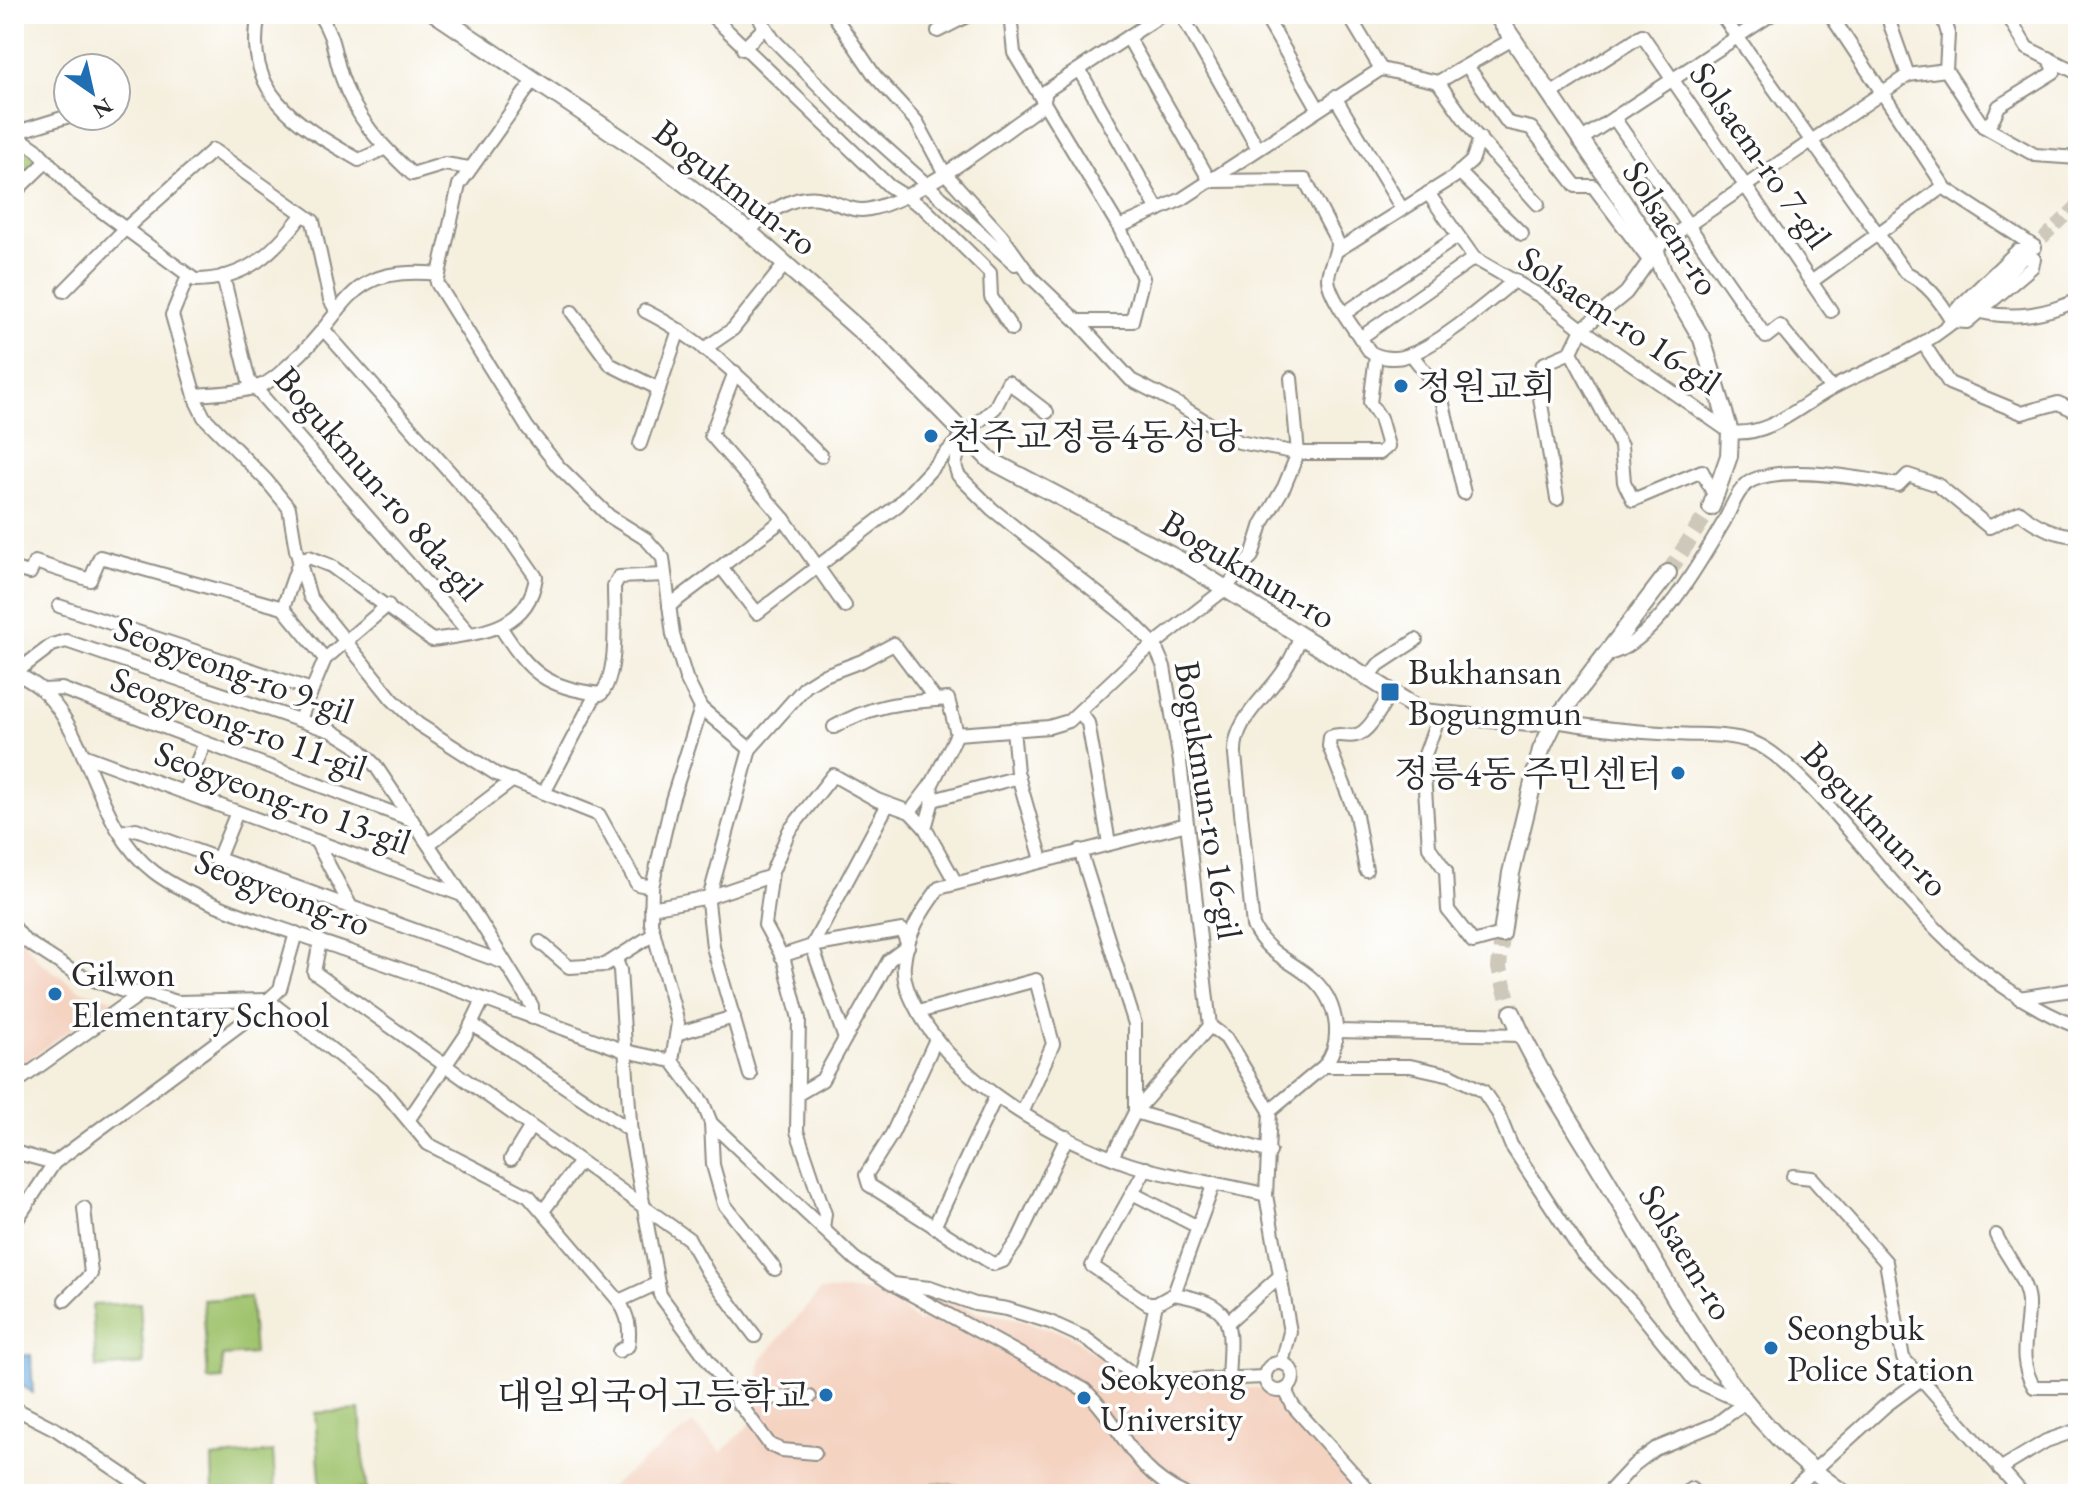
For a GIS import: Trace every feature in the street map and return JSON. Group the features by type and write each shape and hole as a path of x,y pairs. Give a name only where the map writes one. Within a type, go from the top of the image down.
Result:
{"main road":[{"name":"Bogukmun-ro","path":"436,14 655,161 749,232 881,349 963,435 1000,466 1178,559 1415,708 1439,716 1529,723 1555,721"},
{"name":"Solsaem-ro","path":"1496,14 1663,272 1702,339 1730,432 1729,456 1713,502"},
{"path":"1502,934 1511,873 1538,762 1555,721 1668,573"},
{"name":"Solsaem-ro","path":"1512,1013 1553,1096 1607,1180 1690,1323 1744,1403 1780,1444 1845,1494"}],"street":[{"path":"259,14 254,36 258,62 276,104 359,160 384,149"},
{"path":"319,14 333,35 342,78 353,105 384,149 412,174 445,164 469,168"},
{"path":"710,14 743,49 902,197 924,208 990,273 991,297 1012,329"},
{"path":"757,14 764,28 800,68 925,185 1031,277 1131,380 1176,403 1239,442 1297,454 1380,453 1388,446 1380,418 1370,403 1376,356"},
{"path":"833,14 875,76 917,122 944,172 1001,235 1031,277"},
{"path":"938,31 948,19 971,14"},
{"path":"1010,14 1014,53 1119,227 1143,278 1140,304 1132,321 1077,321"},
{"path":"749,232 763,214 808,198 859,210 902,197 925,185 1043,105 1046,91 1163,14"},
{"path":"1181,14 1257,147"},
{"path":"1264,14 1318,108"},
{"path":"1348,14 1381,69"},
{"path":"1721,14 1905,272 1920,280 1942,303 1952,321"},
{"path":"1579,141 1772,14"},
{"path":"1830,14 1944,186 2031,251 2034,259 2032,267 1967,322 1952,321"},
{"path":"1891,14 1890,24 1908,75"},
{"path":"1942,14 1948,34 1946,70 1983,126 2035,155 2078,158"},
{"path":"2007,14 2027,48 2078,73"},
{"path":"743,49 764,28"},
{"name":"Solsaem-ro 7-gil","path":"1549,95 1642,35 1831,311"},
{"path":"1438,82 1511,40"},
{"path":"1130,41 1210,181"},
{"path":"1983,126 1992,121 1999,106 2054,72 2049,58"},
{"path":"1467,66 1508,123 1531,128 1576,186 1593,186 1651,254"},
{"path":"1119,227 1158,210 1210,181 1257,147 1381,69 1438,82 1480,138 1538,204"},
{"path":"1557,499 1537,380 1543,364 1571,352 1582,329 1626,293 1651,254 1687,225 1809,139 1908,75 1946,70"},
{"path":"1081,73 1158,210"},
{"path":"533,81 459,185 439,274 439,292 527,427 558,466 593,502 656,547 663,558 681,662 701,708 750,749"},
{"path":"1335,97 1402,209"},
{"path":"1614,118 1766,337 1780,326 1831,388"},
{"path":"14,134 52,122"},
{"path":"14,134 47,161 77,193 195,280 249,269 269,256 303,214"},
{"path":"1338,250 1459,172 1472,161 1480,138"},
{"path":"64,291 124,230 213,150 317,227 330,300 336,310"},
{"path":"14,193 47,161"},
{"path":"1459,172 1522,234"},
{"path":"1210,181 1305,180 1333,228 1338,250 1328,276 1330,290 1360,338 1376,356 1404,357 1411,354 1474,313 1515,280"},
{"name":"Solsaem-ro 7-gil","path":"1811,282 1944,186"},
{"name":"Solsaem-ro 16-gil","path":"1428,193 1474,258 1515,280 1730,432"},
{"path":"1345,313 1457,237"},
{"path":"1730,432 1746,434 1763,430 1831,388 1923,343 2031,251"},
{"name":"Solsaem-ro 16-gil","path":"1360,338 1474,258"},
{"path":"704,349 733,329 786,263"},
{"path":"195,395 254,387 272,379 324,330 336,310 362,283 386,274 439,274"},
{"path":"188,276 172,315 195,395 204,417 256,469 289,508 299,562 310,597 392,699 418,724 496,774 599,815 637,884 652,887"},
{"name":"Bogukmun-ro 8da-gil","path":"223,276 249,381 470,634"},
{"path":"1981,312 2006,317 2052,311 2078,300"},
{"path":"645,311 679,330 735,372 821,456"},
{"path":"572,312 611,365 659,389"},
{"path":"283,608 299,562 309,557 331,566 432,640 501,628 520,615 534,592 536,577 481,505 324,330"},
{"path":"640,444 679,330"},
{"path":"1923,343 1949,383 2022,413 2058,403 2078,412"},
{"name":"Solsaem-ro","path":"1571,352 1621,446 1624,482 1633,500 1702,471 1713,502"},
{"path":"1411,354 1440,391 1464,493"},
{"path":"735,372 711,435 784,519 845,606"},
{"path":"957,734 1049,727 1069,721 1154,644 1225,589 1252,556 1262,524 1284,487 1297,454 1291,378"},
{"path":"721,567 757,613 898,505 963,435 995,408 1008,382 1047,412"},
{"name":"Bogukmun-ro 16-gil","path":"963,435 955,465 958,475 992,509 1127,617 1154,644 1164,667 1187,824 1210,1026"},
{"path":"1607,654 1623,651 1643,636 1678,592 1742,488 1762,478 1835,474 1898,485 1908,475 1938,485 1989,527 2020,512 2032,523 2066,536 2078,536"},
{"path":"669,606 784,519"},
{"path":"14,569 30,573 35,562 90,580 100,557 283,608 325,659"},
{"path":"545,791 596,694 601,694 606,688 612,661 614,586 619,577 665,575"},
{"path":"300,719 325,659 345,638 388,605"},
{"path":"59,606 312,690"},
{"name":"Bogukmun-ro 8da-gil","path":"501,628 533,673 577,691 596,694"},
{"path":"1270,1111 1324,1066 1336,1052 1336,1031 1327,995 1309,976 1263,945 1253,926 1241,840 1234,739 1247,717 1285,669 1300,638"},
{"path":"1368,679 1378,665 1416,640"},
{"name":"Seogyeong-ro 9-gil","path":"15,673 52,645 66,641 300,719 355,745 375,765 429,844 532,1006 532,1018"},
{"path":"750,1075 713,947 709,897 750,749 806,686 894,644 936,700"},
{"name":"Seogyeong-ro","path":"15,673 43,690 70,726 121,832 154,872 207,900 296,933 625,1051 672,1061"},
{"name":"Seogyeong-ro 11-gil","path":"43,690 62,689 412,820"},
{"path":"1366,870 1356,815 1329,746 1330,737 1338,733 1361,734 1390,694"},
{"path":"834,727 863,710 948,699 957,734 931,784 910,812"},
{"path":"701,708 672,800 652,887 654,934 679,1033 672,1061 703,1103 711,1123 713,1165 724,1204 775,1269"},
{"path":"1080,712 1088,723 1109,843"},
{"path":"1439,716 1423,760 1429,847 1446,871 1448,910 1454,922 1473,942 1502,934"},
{"name":"Bogukmun-ro","path":"1555,721 1605,729 1723,736 1760,746 1832,811 1947,941 2019,998 2078,1027"},
{"path":"1013,729 1019,777 1042,860"},
{"path":"184,792 205,743"},
{"name":"Seogyeong-ro 13-gil","path":"83,755 462,895"},
{"path":"823,1228 825,1214 797,1131 799,1019 781,956 765,925 771,876 789,831 833,775 910,812 925,828 956,883"},
{"path":"933,800 1019,777"},
{"path":"429,844 513,780"},
{"path":"925,828 933,800 931,784"},
{"path":"845,1039 812,946 888,804"},
{"path":"218,859 237,812"},
{"path":"1187,824 939,888 915,922 908,946 903,966 909,996 954,1062 996,1096 1067,1137 1146,1168 1266,1195"},
{"path":"121,832 136,829 505,963"},
{"path":"316,841 351,907"},
{"path":"1080,850 1135,1024 1135,1112"},
{"path":"651,908 709,897 771,876"},
{"path":"14,927 24,940 75,973 123,991 177,1002 268,1000 382,1089 428,1144 513,1185 543,1211 627,1314 630,1333 628,1346 619,1351"},
{"path":"781,956 812,946 902,930 908,946"},
{"path":"14,1224 54,1163 280,989 296,933"},
{"path":"540,942 569,967 605,965 654,934"},
{"path":"320,941 314,972 689,1239 708,1273 755,1336"},
{"path":"798,1094 822,1080 889,960 908,946"},
{"path":"616,960 620,970 631,1131 663,1301 770,1445 782,1450 815,1453"},
{"path":"918,1012 1036,980 1053,1044 1023,1111"},
{"path":"2019,998 2078,989"},
{"path":"14,1084 142,993"},
{"path":"409,1119 472,1024 483,1000"},
{"path":"679,1033 734,1017"},
{"path":"472,1024 631,1131"},
{"path":"1112,1157 1135,1112 1210,1026 1226,1038 1270,1111 1266,1195 1290,1332 1282,1363"},
{"path":"1336,1031 1521,1035"},
{"path":"936,1039 892,1134 866,1175 869,1185 993,1264 1003,1261 1019,1238 1067,1137"},
{"path":"1324,1066 1410,1066 1451,1075 1483,1091 1498,1113 1511,1145 1582,1253 1632,1303 1694,1380 1744,1403 1716,1424 1655,1449 1634,1465 1607,1494"},
{"path":"934,1227 996,1096"},
{"path":"1135,1112 1270,1152"},
{"path":"711,1123 855,1259 892,1284 1085,1390 1153,1478 1184,1494"},
{"path":"511,1159 530,1128"},
{"path":"14,1152 54,1163"},
{"path":"543,1211 579,1163"},
{"path":"1146,1168 1092,1266 1148,1304 1156,1304 1174,1294 1207,1300 1227,1323 1230,1336 1228,1379"},
{"path":"1793,1176 1812,1178 1886,1262 1903,1358 2023,1494"},
{"path":"1174,1294 1214,1183"},
{"path":"1132,1193 1198,1227"},
{"path":"65,1300 91,1274 84,1208"},
{"path":"1996,1235 2024,1286 2028,1303 2022,1355 2026,1373 2034,1387 2078,1387"},
{"path":"1227,1323 1281,1275"},
{"path":"619,1301 658,1283"},
{"path":"892,1284 930,1288 975,1304 1007,1309 1050,1322 1085,1338 1140,1376 1163,1381 1265,1377"},
{"path":"1140,1376 1156,1304"},
{"path":"1282,1363 1269,1368 1265,1377 1270,1388 1285,1390"},
{"path":"1282,1363 1290,1368 1293,1377 1285,1390"},
{"path":"1788,1494 1885,1406 1920,1380"},
{"path":"1285,1390 1293,1406 1372,1494"},
{"path":"738,1404 755,1398 810,1397"},
{"path":"14,1408 57,1430 152,1494"},
{"path":"2000,1469 2046,1441 2078,1430"},
{"path":"1686,1494 1691,1489 1696,1494"}],"shaded area":[{"name":"Gilwon Elementary School","path":"14,927 39,961 79,990 113,999 14,1070"},
{"name":"Seokyeong University","path":"820,1291 884,1291 918,1323 937,1294 975,1312 1014,1318 1067,1334 1131,1380 1152,1387 1259,1388 1279,1403 1360,1494 615,1494 609,1487 693,1424 722,1452 757,1417 760,1361"}],"green space":[{"path":"14,139 39,160 14,184"},
{"path":"250,1297 254,1354 222,1356 223,1379 208,1380 203,1300"},
{"path":"140,1303 144,1364 96,1368 92,1305"},
{"path":"360,1410 366,1489 321,1493 315,1413"},
{"path":"273,1452 276,1494 213,1493 212,1458"},
{"path":"934,1483 983,1488 982,1494 932,1494"}],"water":[{"path":"31,1355 33,1393 14,1380 14,1356"}],"tunnel":[{"path":"2030,251 2078,204"},
{"path":"1668,573 1711,507"},
{"path":"1502,934 1499,968 1512,1013"}],"place":[{"name":"정원교회","path":"1401,386"},
{"name":"천주교정릉4동성당","path":"931,436"},
{"name":"Bukhansan Bogungmun","path":"1390,692"},
{"name":"정릉4동 주민센터","path":"1678,773"},
{"name":"Gilwon Elementary School","path":"55,994"},
{"name":"Seongbuk Police Station","path":"1771,1348"},
{"name":"대일외국어고등학교","path":"826,1395"},
{"name":"Seokyeong University","path":"1084,1398"}]}
